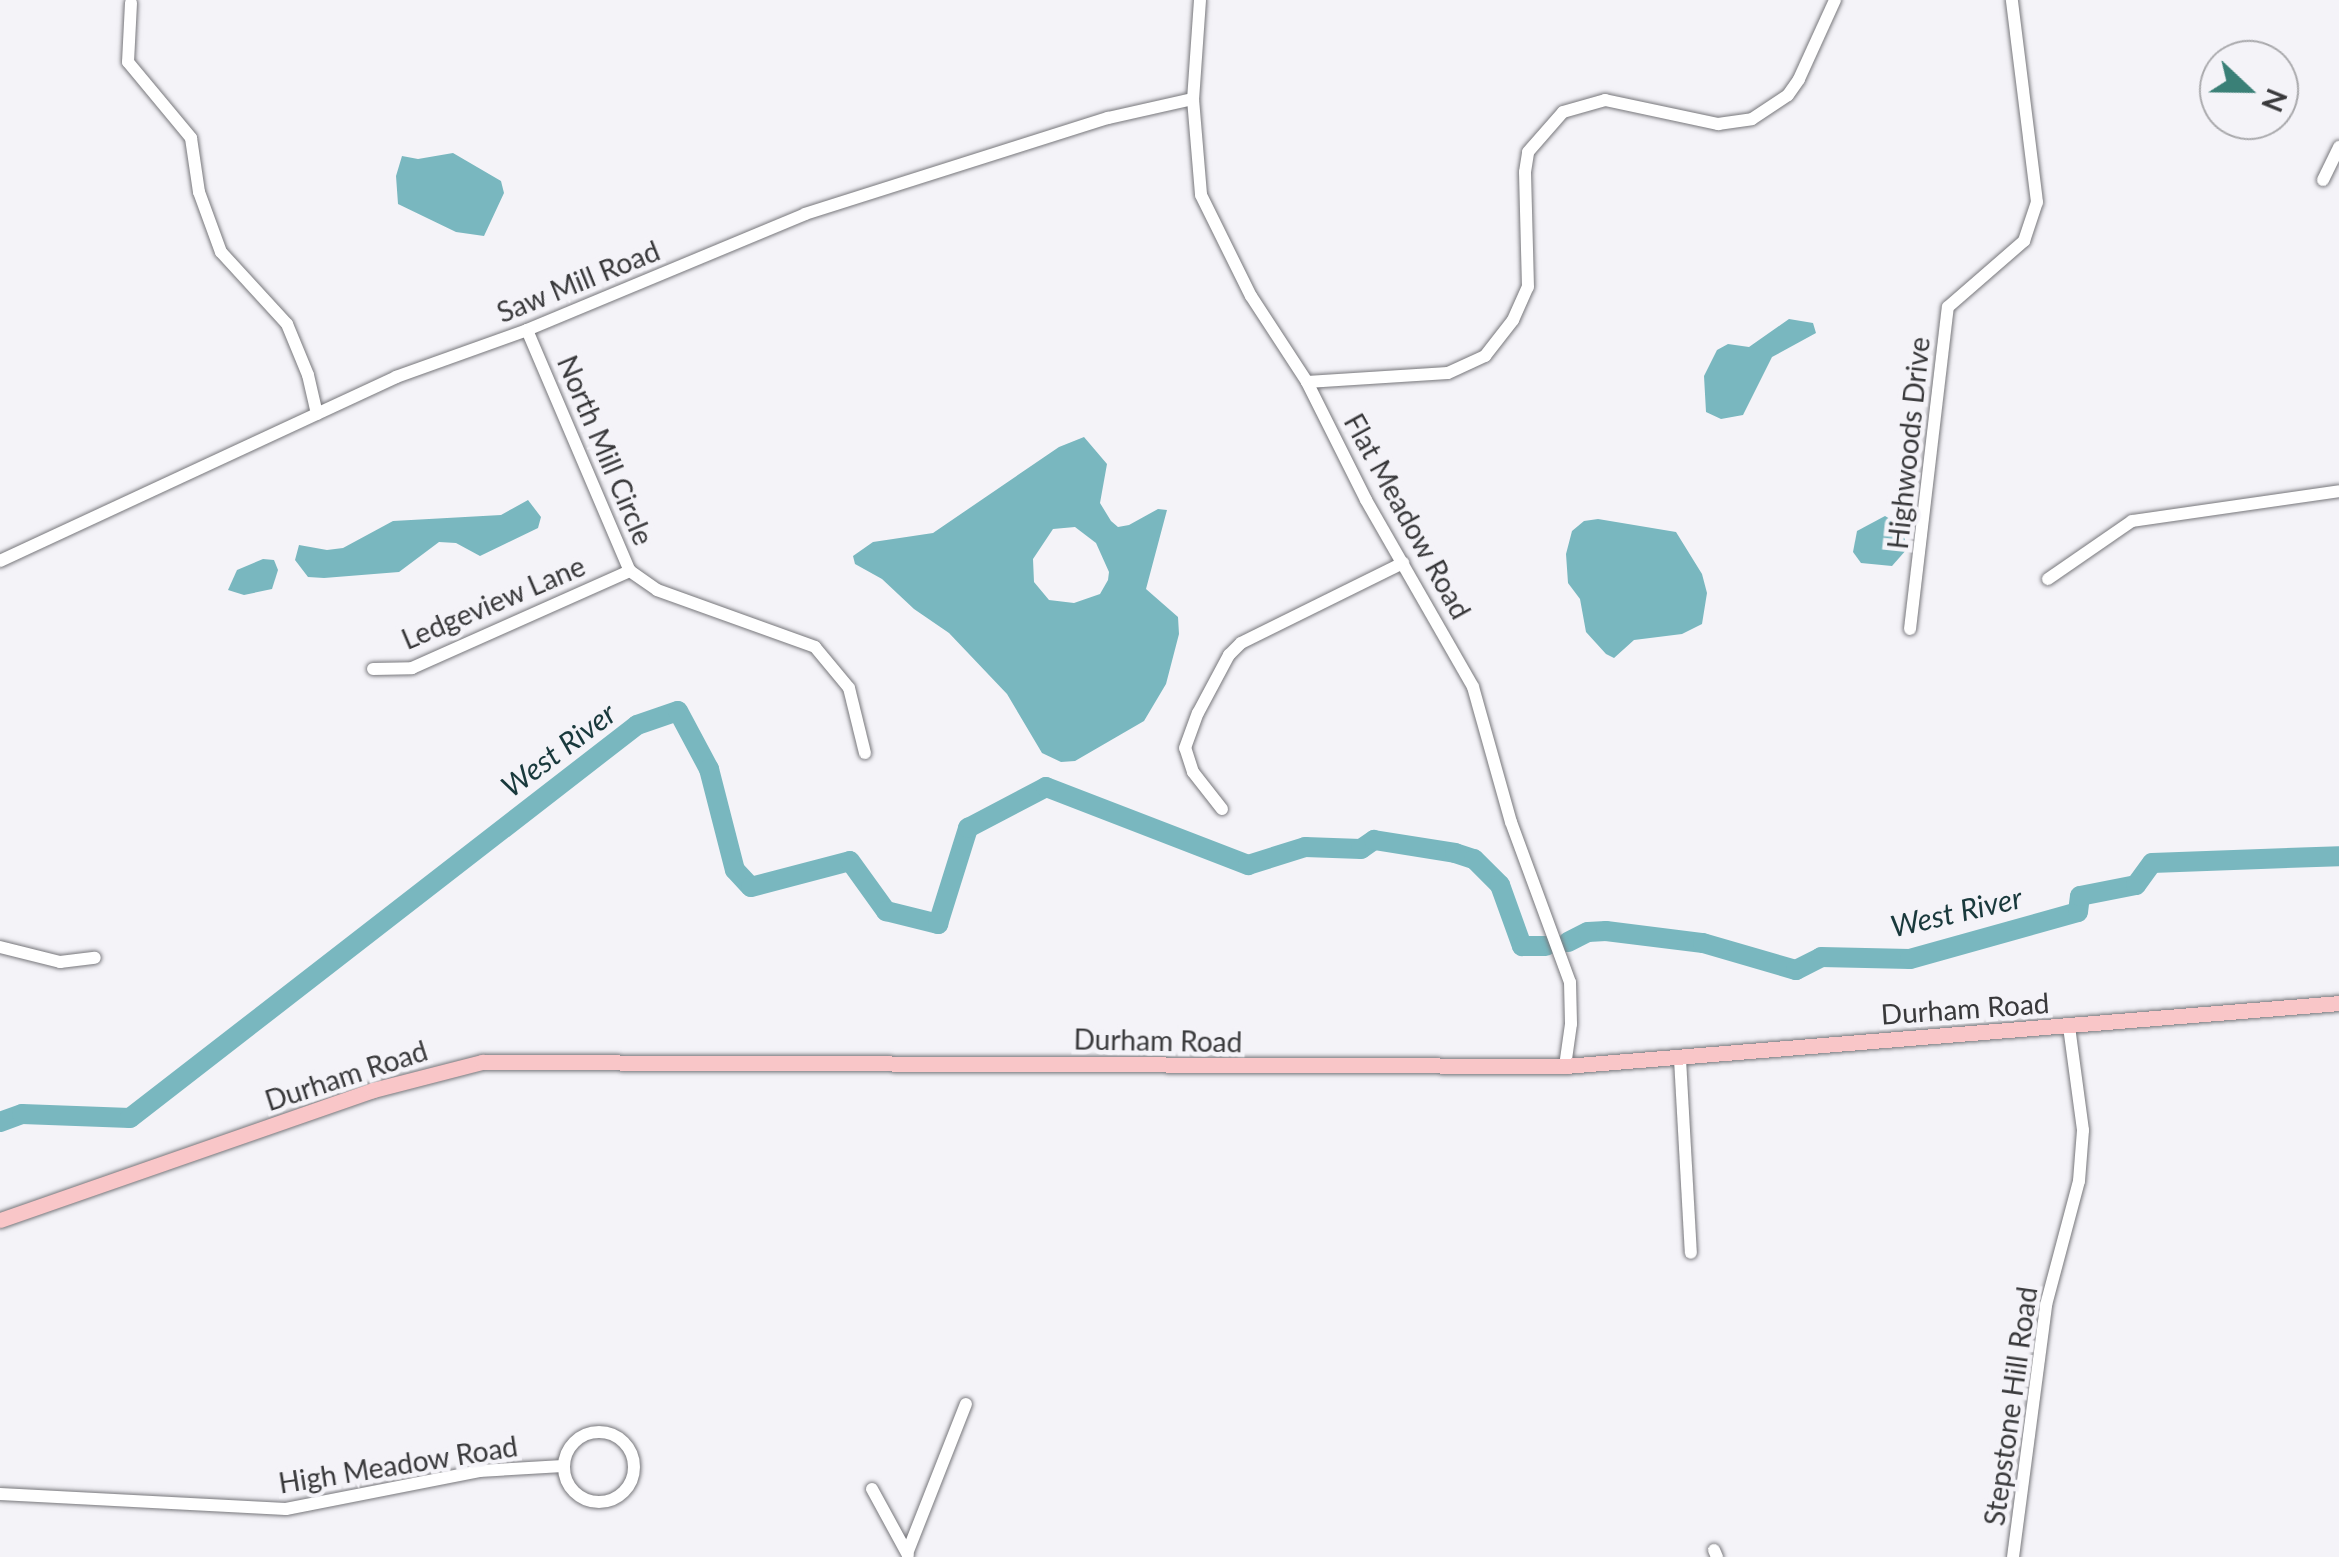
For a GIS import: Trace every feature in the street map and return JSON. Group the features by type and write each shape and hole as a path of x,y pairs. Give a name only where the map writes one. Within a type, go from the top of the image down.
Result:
{"main road":[{"name":"Durham Road","path":"0,1220 373,1090 482,1062 1565,1066 2339,1003"}],"street":[{"name":"Flat Meadow Road","path":"1200,0 1194,98 1201,194 1252,296 1307,382 1473,687 1511,822 1570,982 1572,1024 1565,1066"},
{"path":"1307,382 1448,373 1485,356 1513,320 1528,287 1524,172 1528,152 1563,112 1605,100 1718,124 1752,119 1788,95 1834,0"},
{"name":"Highwoods Drive","path":"1910,630 1948,307 2024,241 2037,202 2012,0"},
{"path":"131,2 128,62 191,138 200,192 221,252 287,324 308,375 317,414"},
{"name":"Saw Mill Road","path":"0,561 396,377 527,330 804,214 1108,118 1194,98"},
{"path":"2323,180 2339,147"},
{"name":"North Mill Circle","path":"527,330 630,571 657,590 816,647 848,688 864,752"},
{"path":"2048,580 2132,521 2339,490"},
{"path":"1222,809 1193,772 1185,748 1229,656 1241,643 1403,563"},
{"name":"Ledgeview Lane","path":"374,668 412,668 630,571"},
{"path":"0,947 60,962 95,958"},
{"name":"Stepstone Hill Road","path":"2013,1557 2039,1342 2079,1181 2082,1130 2068,1026"},
{"path":"1680,1059 1691,1254"},
{"path":"908,1554 966,1404"},
{"path":"601,1432 626,1444 634,1471 620,1495 598,1502 570,1488 563,1466 575,1441 601,1432"},
{"name":"High Meadow Road","path":"0,1494 286,1509 479,1471 563,1466"},
{"path":"872,1489 908,1554"}],"water":[{"path":"453,153 501,181 504,193 484,236 456,232 398,204 396,176 402,156 418,159"},
{"path":"1789,319 1813,323 1816,333 1772,357 1743,415 1721,419 1706,412 1704,376 1717,350 1728,344 1749,347"},
{"path":"1084,437 1107,464 1100,503 1118,527 1158,509 1167,510 1146,589 1178,617 1179,634 1166,684 1144,721 1075,761 1061,762 1042,753 1007,694 949,633 914,609 882,579 855,564 853,556 873,542 933,533 1059,447","holes":["1075,527 1096,543 1109,572 1100,594 1074,603 1049,600 1034,582 1033,559 1053,529"]},
{"path":"528,500 541,517 538,528 480,556 456,543 439,542 399,572 324,578 308,577 295,560 299,545 327,550 343,548 393,521 501,515"},
{"path":"1885,516 1902,526 1907,549 1892,566 1861,563 1853,552 1857,531"},
{"path":"1598,519 1676,532 1702,574 1707,593 1702,624 1682,634 1634,640 1614,658 1606,654 1586,632 1580,599 1568,583 1566,554 1572,531 1584,521"},
{"path":"263,559 274,560 278,570 272,589 244,595 228,590 237,570"}],"waterway":[{"name":"West River","path":"0,1122 22,1114 130,1118 637,725 678,711 709,769 735,870 751,887 850,861 886,911 938,924 968,828 1046,787 1248,865 1305,847 1361,849 1374,840 1474,859 1500,885 1522,946 1546,946"},
{"name":"West River","path":"1568,942 1588,932 1606,931 1703,943 1796,970 1821,957 1910,959 2078,912 2080,896 2136,885 2152,863 2339,856"}]}
